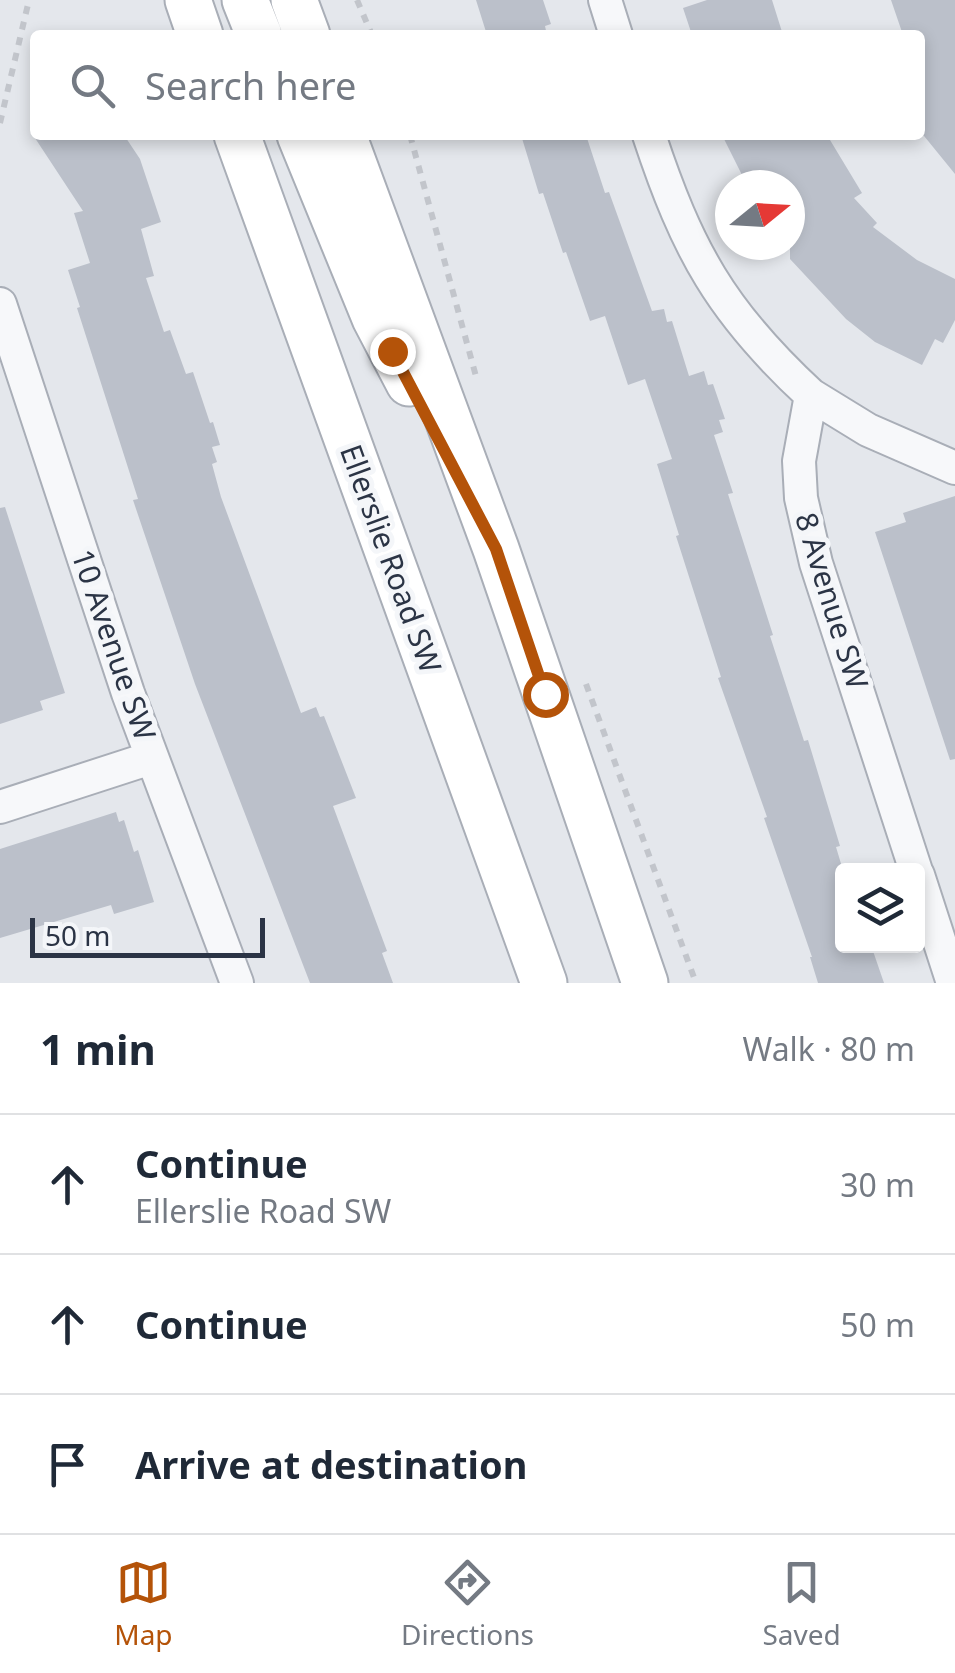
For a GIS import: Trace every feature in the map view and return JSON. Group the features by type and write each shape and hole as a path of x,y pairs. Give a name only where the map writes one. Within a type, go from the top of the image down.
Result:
{"main road":[{"path":"188,0 198,30"},
{"path":"245,0 257,30"},
{"path":"294,0 305,30"},
{"name":"Ellerslie Road SW","path":"238,140 544,983"},
{"path":"302,140 375,318 496,549"},
{"path":"346,140 496,549 644,983"}],"street":[{"path":"605,0 614,30"},
{"path":"651,140 679,221 716,290 774,362 811,395 868,430 955,468"},
{"name":"10 Avenue SW","path":"0,304 151,758 237,983"},
{"name":"8 Avenue SW","path":"811,395 799,461 800,498 816,563 914,863"},
{"path":"0,807 151,758"},
{"name":"8 Avenue SW","path":"925,897 953,983"}],"path":[{"path":"0,124 28,0"},
{"path":"357,0 370,30"},
{"path":"411,140 479,387"},
{"path":"583,675 696,983"}],"building":[{"path":"476,0 543,0 551,24 545,26 546,30 485,30"},
{"path":"707,0 772,0 781,30 690,30 683,8"},
{"path":"891,0 955,0 955,174 925,137 925,30 901,30"},
{"path":"36,140 127,140 140,159 161,222 141,229 154,276 146,278 164,332 170,330 186,374 193,372 210,423 213,422 220,445 212,447 217,462 212,464 221,497 301,713 316,707 320,717 324,716 356,798 333,806 387,951 382,953 393,983 310,983 195,684 133,500 138,499 68,270 90,263 74,213 83,211"},
{"path":"523,140 588,140 652,311 664,309 667,322 672,321 689,376 704,371 708,385 713,384 725,419 719,420 723,432 714,435 733,493 728,494 773,635 770,636 804,741 808,740 840,846 836,847 841,863 835,863 835,953 874,953 884,983 818,983 676,536 679,535 657,464 672,459 645,379 628,385 605,316 590,321 543,193 539,194"},
{"path":"724,140 830,140 862,193 854,198 877,223 873,227 917,260 955,279 955,320 943,343 935,339 922,365 875,342 846,319 791,260 805,260 805,170 740,170"},
{"path":"955,496 955,759 950,760 875,532 906,522 903,513"},
{"path":"5,507 65,693 40,701 43,710 0,724 0,508"},
{"path":"116,812 119,822 124,820 134,852 138,850 154,902 114,914 111,905 0,938 0,849"}],"route":[{"path":"392,351 496,549 545,694"}]}
